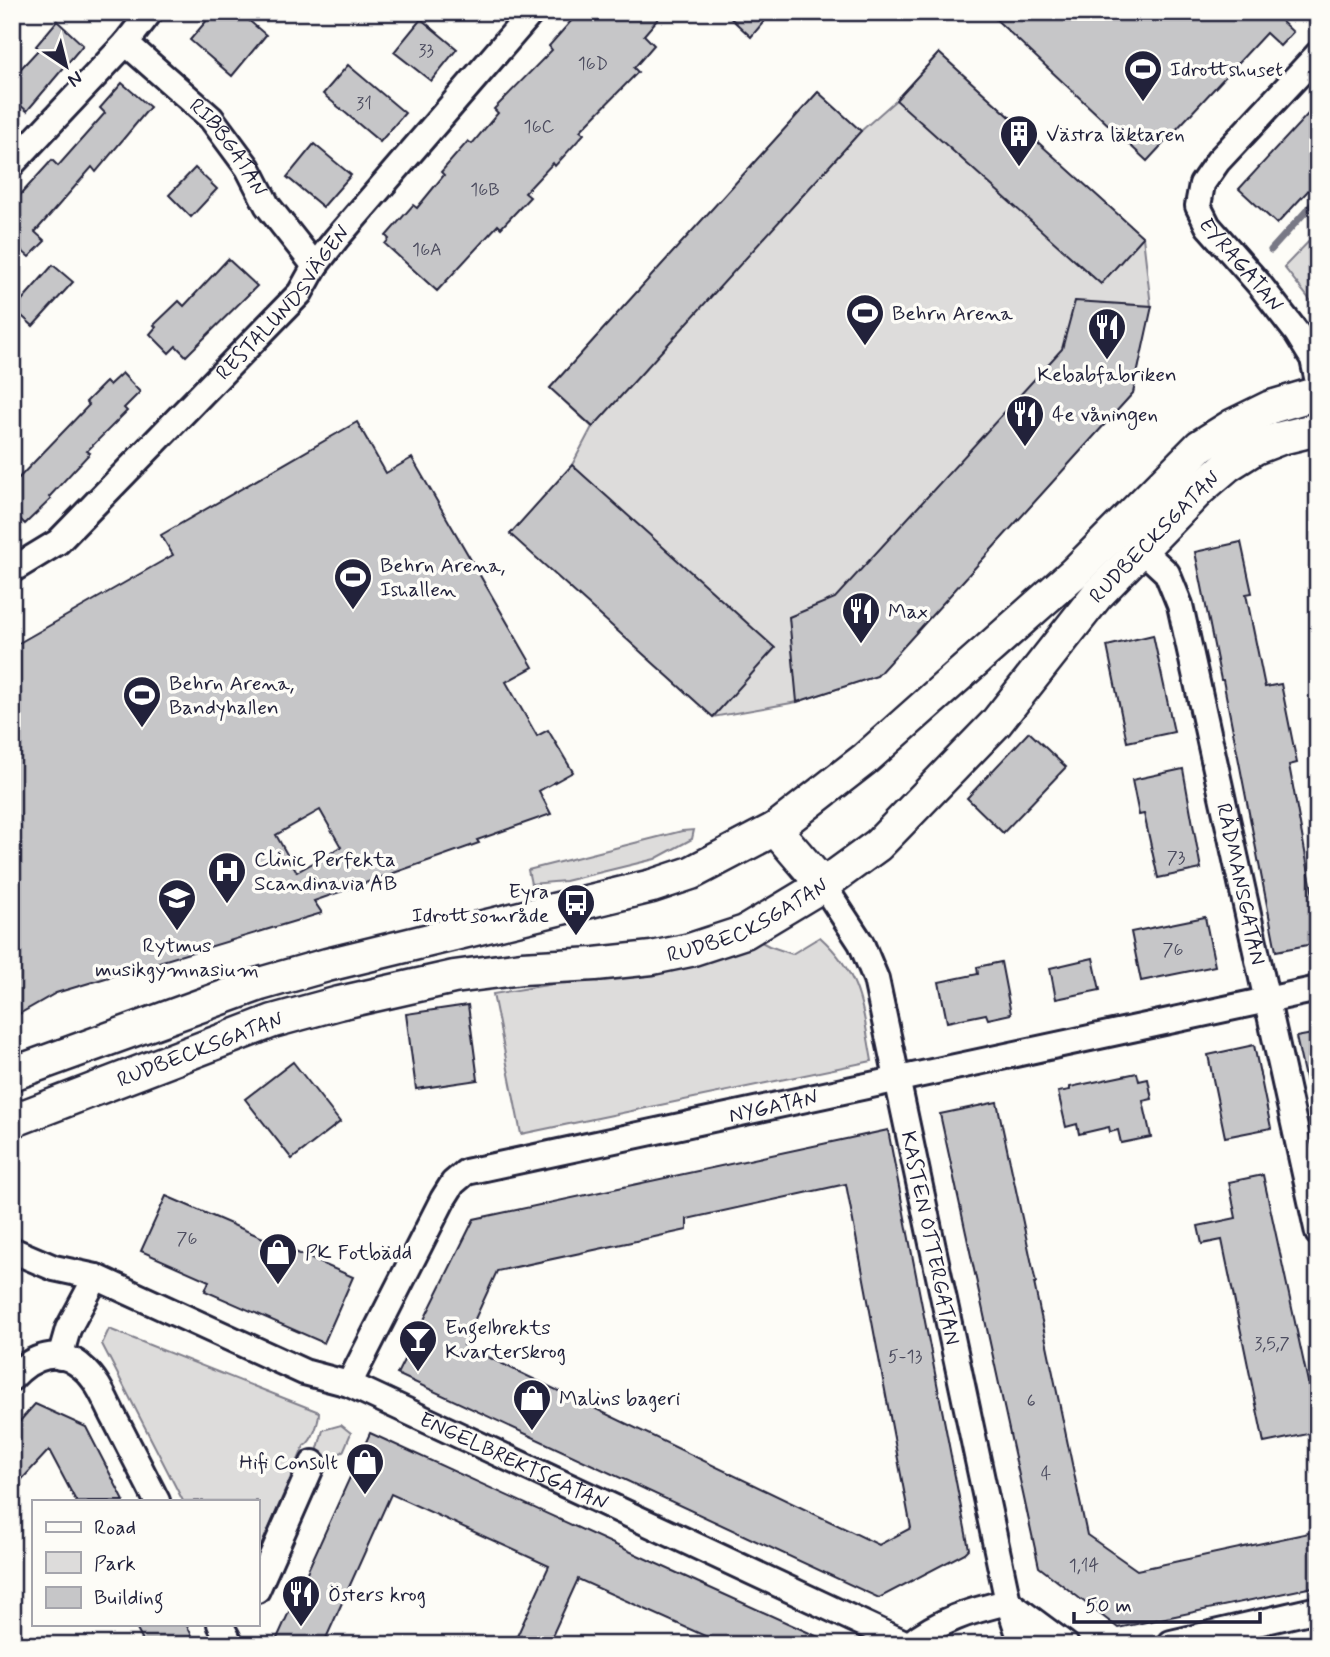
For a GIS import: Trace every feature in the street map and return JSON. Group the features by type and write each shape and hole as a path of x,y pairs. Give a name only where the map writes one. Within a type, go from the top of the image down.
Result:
{"main road":[{"name":"RUDBECKSGATAN","path":"12,1074 260,984 327,965 652,886 691,873 775,830 866,758 1074,573 1200,446 1270,407 1318,394"},
{"name":"RUDBECKSGATAN","path":"12,1121 273,1021 339,1003 454,977 522,968 641,959 690,950 745,932 823,885 878,845 996,723 1097,595 1200,489 1228,465 1255,448 1318,429"},
{"path":"775,830 823,885"}],"street":[{"path":"12,164 126,43 150,12"},
{"name":"RESTALUNDSVÄGEN","path":"12,570 58,542 300,293 315,266 532,12"},
{"name":"RIBBGATAN","path":"126,43 211,118 248,168 267,205 315,266"},
{"name":"EYRAGATAN","path":"1318,54 1218,161 1202,184 1198,206 1208,226 1259,284 1297,333 1313,359 1318,382"},
{"name":"RÅDMANSGATAN","path":"1140,548 1167,573 1180,605 1318,1233"},
{"name":"KASTEN OTTERGATAN","path":"823,885 861,943 876,979 1008,1602"},
{"name":"NYGATAN","path":"349,1384 443,1199 453,1183 466,1172 1318,989"},
{"name":"ENGELBREKTSGATAN","path":"12,1250 54,1268 96,1278 304,1372 349,1384 909,1645 951,1618 1008,1602"},
{"path":"60,1357 68,1329 96,1278"},
{"path":"12,1378 32,1360 46,1355 68,1358 84,1368 98,1386 156,1500"},
{"path":"259,1585 313,1463"},
{"path":"1008,1602 1025,1645"},
{"path":"1008,1602 1066,1645"},
{"path":"1171,1643 1318,1609"}],"green space":[{"name":"Behrn Arena","path":"939,53 1143,237 1151,306 1133,393 877,676 797,702 713,717 572,465 592,427 550,388 818,92 861,131 896,100"},
{"path":"1318,232 1318,310 1284,267"},
{"path":"694,830 692,839 655,859 565,881 531,884 528,870"},
{"path":"820,937 844,965 858,993 872,1061 521,1134 493,994 706,959 756,939 792,954"},
{"path":"109,1329 319,1412 315,1431 304,1446 259,1552 259,1500 182,1500 102,1344"},
{"path":"341,1425 351,1433 343,1452 328,1457 317,1452 323,1430"}],"building":[{"path":"214,12 239,12 266,35 232,76 190,40"},
{"path":"579,12 664,12 644,35 654,45 634,68 638,72 580,131 584,134 555,166 553,163 525,193 530,197 501,228 498,225 437,291 385,244 389,239 386,236 413,205 417,208 444,175 441,172 468,141 472,144 498,113 494,109 552,50 549,46"},
{"path":"724,12 772,12 751,37"},
{"name":"Idrottshuset","path":"988,12 1285,12 1279,19 1293,32 1280,46 1266,33 1147,161"},
{"path":"421,19 457,49 431,81 394,52"},
{"path":"57,21 83,45 27,111 12,98 12,78 39,49 36,46"},
{"name":"Västra läktaren","path":"939,53 1143,237 1101,284 896,100"},
{"path":"348,65 405,113 380,142 323,94"},
{"path":"122,83 150,107 96,172 92,167 35,232 45,241 29,257 12,242 12,204 52,160 58,166 105,113 100,108"},
{"path":"818,92 861,131 593,427 550,388"},
{"path":"1318,103 1318,180 1277,224 1239,189"},
{"path":"314,144 351,175 323,207 287,177"},
{"path":"195,168 217,189 191,217 169,195"},
{"path":"228,259 257,286 186,356 176,346 169,353 150,334 156,327 154,325 179,301 184,306"},
{"path":"53,265 73,282 33,326 14,309"},
{"name":"Behrn Arena","path":"1075,301 1152,306 1133,393 877,676 797,702 789,617 835,598 1062,349"},
{"path":"122,373 140,392 124,408 127,411 87,451 90,453 49,497 51,499 25,524 12,511 12,485 89,405 86,402 106,382 109,385"},
{"path":"357,422 386,473 412,458 533,667 506,682 537,736 548,730 573,772 539,791 551,814 477,840 479,843 314,901 322,913 56,993 12,1018 12,647 173,555 161,535","holes":["320,810 341,847 297,872 276,835"]},
{"path":"572,465 775,648 713,717 510,534"},
{"path":"1241,542 1252,593 1246,594 1265,687 1281,684 1297,763 1289,765 1313,895 1318,894 1318,943 1276,951 1195,552"},
{"path":"1153,635 1174,732 1127,742 1107,646"},
{"path":"1029,732 1066,767 1003,833 967,798"},
{"path":"1183,769 1201,869 1158,878 1144,814 1139,815 1132,780"},
{"path":"1205,917 1215,966 1141,981 1131,932"},
{"path":"1093,958 1100,990 1056,999 1050,968"},
{"path":"1001,962 1011,1014 988,1019 986,1014 947,1022 939,982 978,974 977,967"},
{"path":"468,1005 478,1080 416,1089 406,1014"},
{"path":"1318,1033 1318,1095 1309,1096 1296,1037"},
{"path":"1254,1045 1271,1128 1225,1137 1208,1055"},
{"path":"293,1062 340,1122 292,1159 245,1099"},
{"path":"1137,1073 1139,1081 1148,1079 1152,1099 1143,1101 1151,1137 1121,1143 1118,1130 1110,1132 1109,1127 1079,1134 1077,1124 1066,1127 1058,1092"},
{"path":"997,1102 1087,1535 1137,1570 1318,1531 1318,1586 1118,1628 1039,1567 940,1114"},
{"path":"888,1130 969,1549 879,1598 397,1374 474,1219","holes":["846,1184 911,1528 879,1545 463,1345 497,1271 687,1230 687,1219"]},
{"path":"1263,1175 1318,1428 1318,1432 1264,1443 1222,1240 1202,1244 1198,1226 1236,1218 1229,1182"},
{"name":"PK Fotbädd","path":"166,1196 353,1277 324,1343 205,1291 209,1281 141,1251"},
{"path":"35,1404 86,1427 123,1500 75,1500 49,1450 12,1490 12,1430"},
{"path":"370,1433 836,1645 725,1645 578,1579 548,1645 513,1645 549,1566 391,1494 323,1645 274,1645"},
{"path":"135,1626 187,1626 197,1645 145,1645"}],"waterway":[{"path":"1271,250 1318,198"}],"place":[{"name":"Idrottshuset","path":"1143,103"},
{"name":"Västra läktaren","path":"1019,168"},
{"name":"Behrn Arena","path":"865,347"},
{"name":"Kebabfabriken","path":"1107,361"},
{"name":"4e våningen","path":"1025,448"},
{"name":"Behrn Arena, Ishallen","path":"353,611"},
{"name":"Max","path":"861,645"},
{"name":"Behrn Arena, Bandyhallen","path":"142,729"},
{"name":"Clinic Perfekta Scandinavia AB","path":"227,905"},
{"name":"Rytmus musikgymnasium","path":"177,932"},
{"name":"Eyra Idrottsområde","path":"576,937"},
{"name":"PK Fotbädd","path":"278,1286"},
{"name":"Engelbrekts Kvarterskrog","path":"418,1373"},
{"name":"Malins bageri","path":"532,1432"},
{"name":"Hifi Consult","path":"365,1496"},
{"name":"Östers krog","path":"301,1628"}]}
